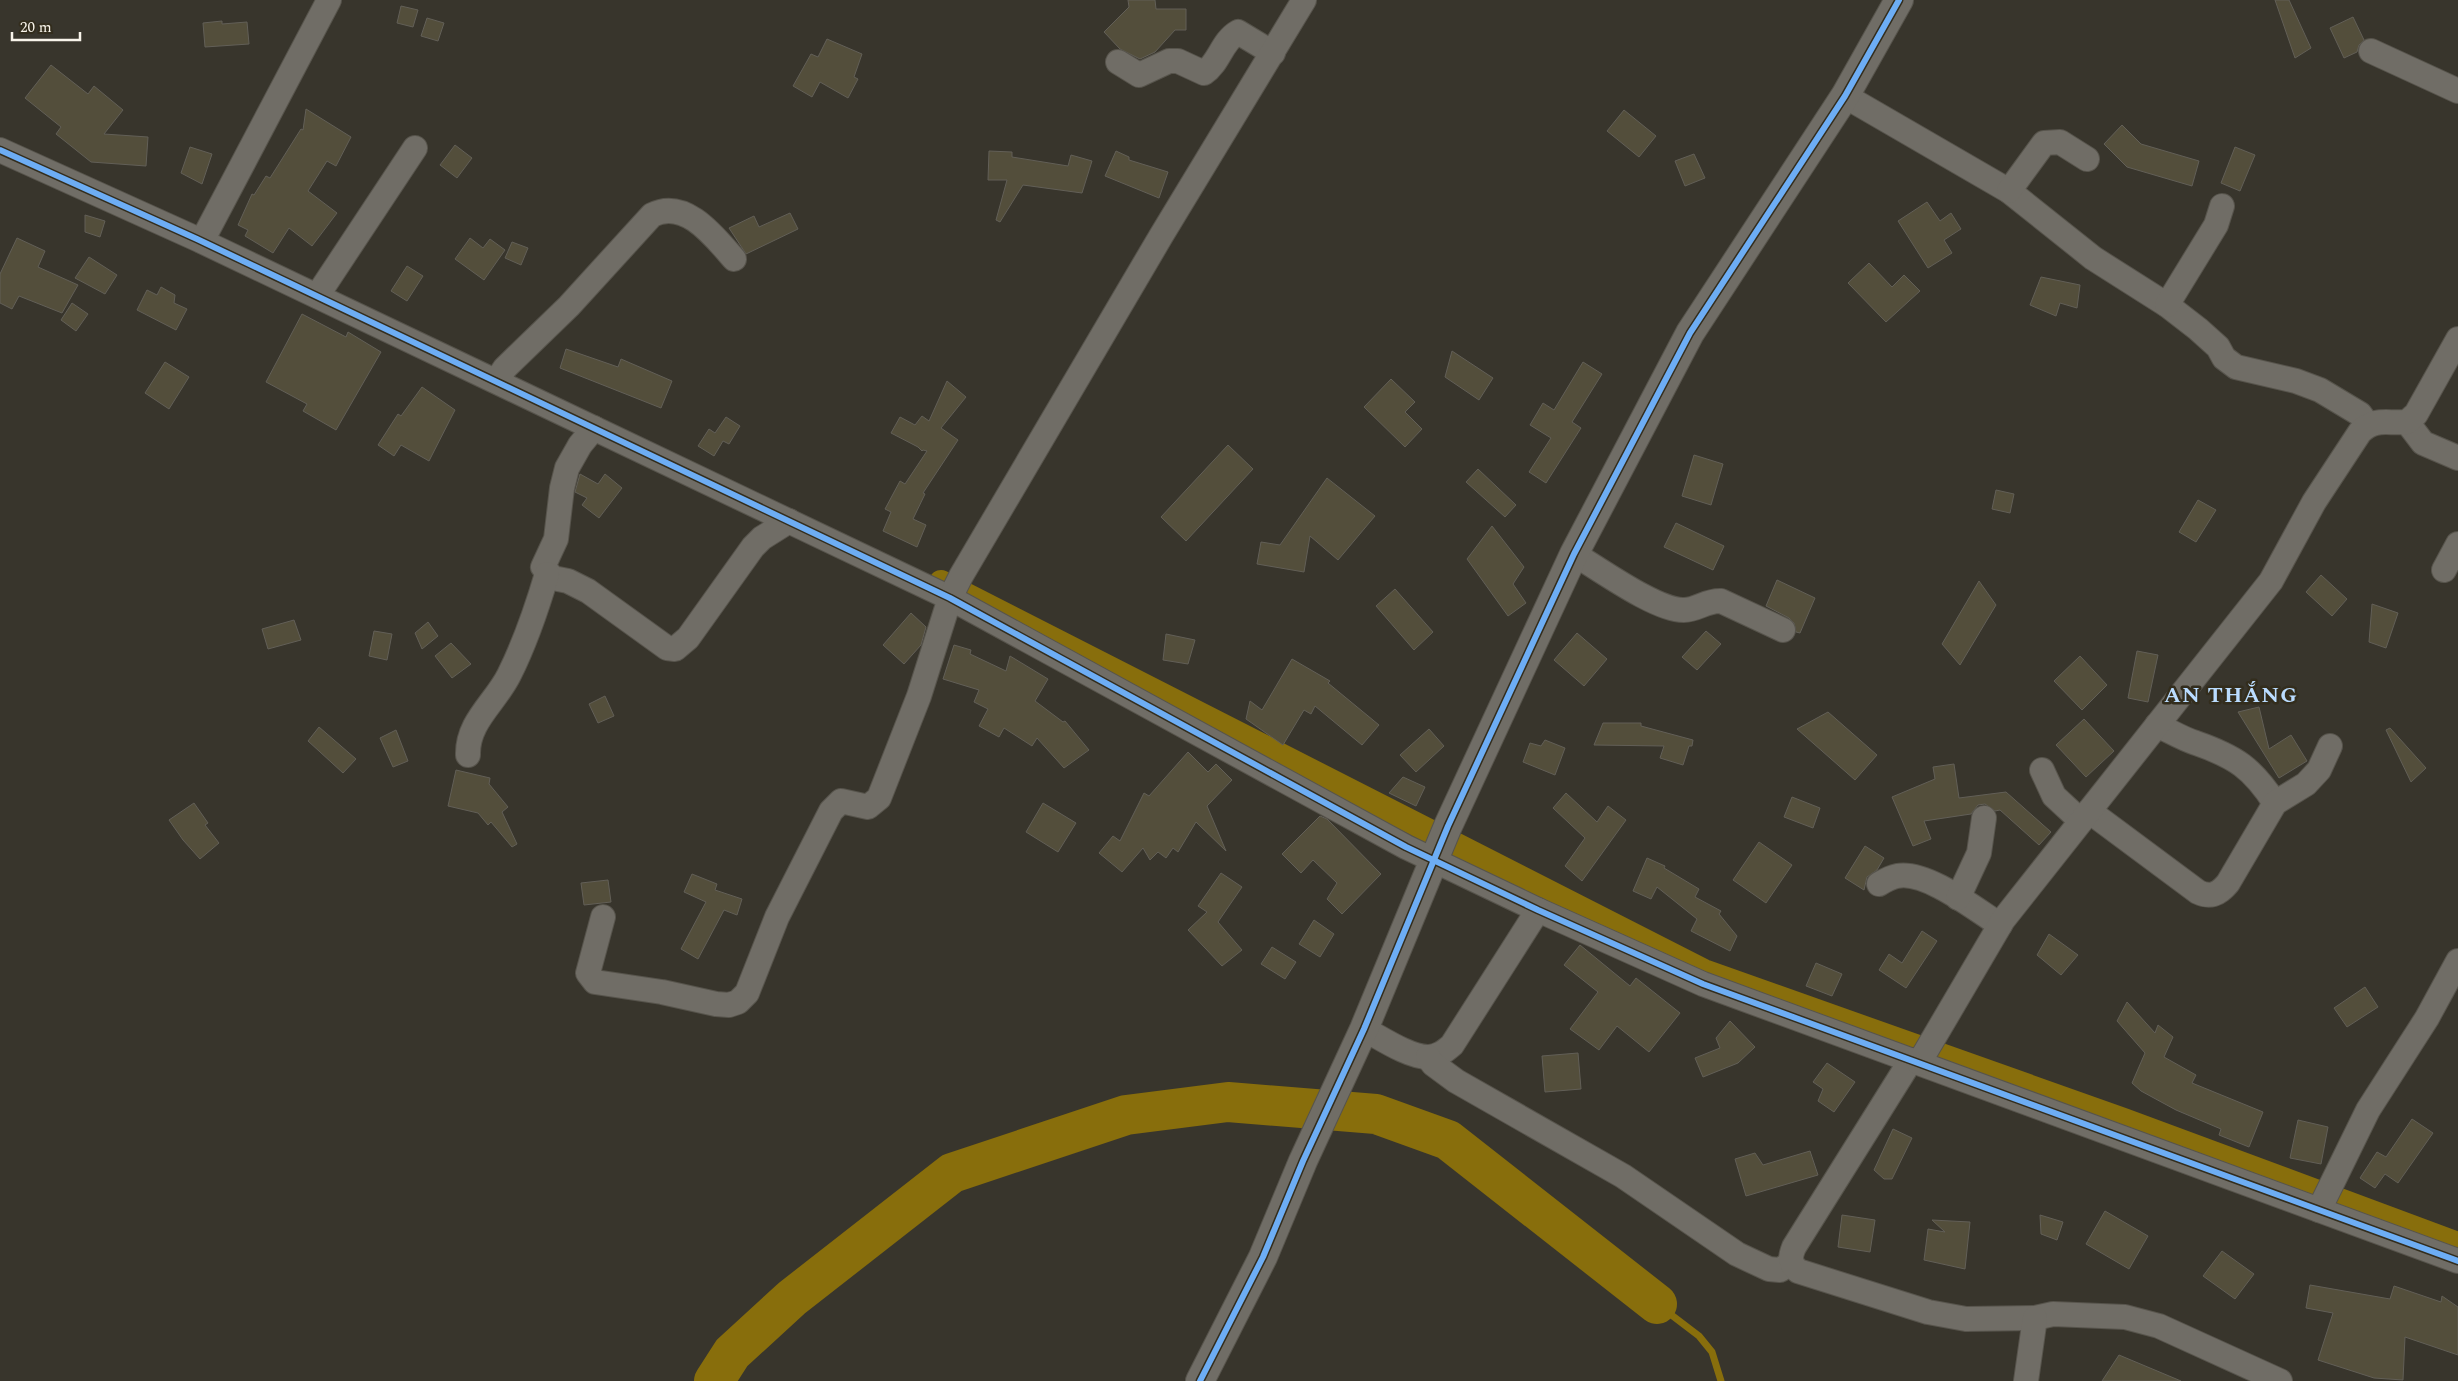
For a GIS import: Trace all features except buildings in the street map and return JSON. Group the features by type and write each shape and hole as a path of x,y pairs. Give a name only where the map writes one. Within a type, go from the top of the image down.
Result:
{"street":[{"path":"202,241 329,0"},
{"path":"603,917 588,973 595,982 729,1005 738,1002 747,993 752,976 791,887 831,811 841,801 868,807 879,798 919,696 950,598 961,576 1161,236 1304,0"},
{"path":"1200,1381 1263,1257 1303,1161 1364,1029 1448,826 1574,554 1690,333 1845,96 1900,0"},
{"path":"1118,62 1139,75 1169,61 1178,61 1204,73 1238,32 1272,53"},
{"path":"2371,50 2458,91"},
{"path":"1845,96 2009,192 2093,258 2167,305 2198,329 2218,347 2224,358 2236,367 2296,380 2320,390 2356,411 2368,425"},
{"path":"2009,192 2044,143 2060,142 2086,159"},
{"path":"320,292 415,148"},
{"path":"0,150 320,292 502,376 594,428 950,598 1435,859 1538,910 1703,984 2458,1261"},
{"path":"2167,305 2216,225 2222,206"},
{"path":"502,376 652,215 661,210 678,211 697,221 715,236 734,259"},
{"path":"2280,1381 2159,1326 2125,1316 2053,1314 2035,1318 1966,1319 1928,1312 1806,1274 1798,1271 1791,1263 1790,1257 1794,1246 1915,1061 1934,1037 2000,925 2271,581 2314,502 2360,432 2368,425 2378,421 2407,422 2416,414 2458,339"},
{"path":"2407,422 2423,444 2458,458"},
{"path":"594,428 580,445 564,478 556,539 543,567 547,574 588,591 667,648 674,648 688,638 753,547 762,538 789,521"},
{"path":"2444,570 2458,544"},
{"path":"1574,554 1656,603 1684,610 1711,600 1721,601 1783,630"},
{"path":"468,755 467,741 476,723 508,677 538,604 547,574"},
{"path":"2157,725 2196,743 2218,750 2242,764 2259,779 2275,803"},
{"path":"2042,770 2054,796 2198,892 2212,896 2220,892 2228,884 2275,803 2306,784 2319,770 2330,746"},
{"path":"1958,898 1979,853 1984,818"},
{"path":"1879,884 1896,876 1908,875 1924,880 1958,898 2000,925"},
{"path":"1428,1057 1441,1054 1452,1045 1538,910"},
{"path":"2319,1210 2368,1110 2427,1018 2458,961"},
{"path":"1364,1029 1400,1048 1428,1057 1443,1073 1623,1176 1737,1254 1769,1270 1780,1270 1791,1263"},
{"path":"2026,1381 2035,1318"}],"waterway":[{"path":"941,582 1704,971 2124,1120 2458,1244"},
{"path":"714,1381 732,1353 792,1298 952,1173 1126,1115 1228,1102 1376,1114 1448,1140 1657,1304"},
{"path":"1657,1304 1699,1336 1712,1352 1721,1381"}],"cycle path":[{"path":"1200,1381 1263,1257 1303,1161 1364,1029 1448,826 1574,554 1690,333 1845,96 1899,0"},
{"path":"0,150 197,239 950,598 1406,847 1538,910 1703,984 2458,1261"}],"district":[{"name":"AN THẮNG","path":"2231,695"}]}
